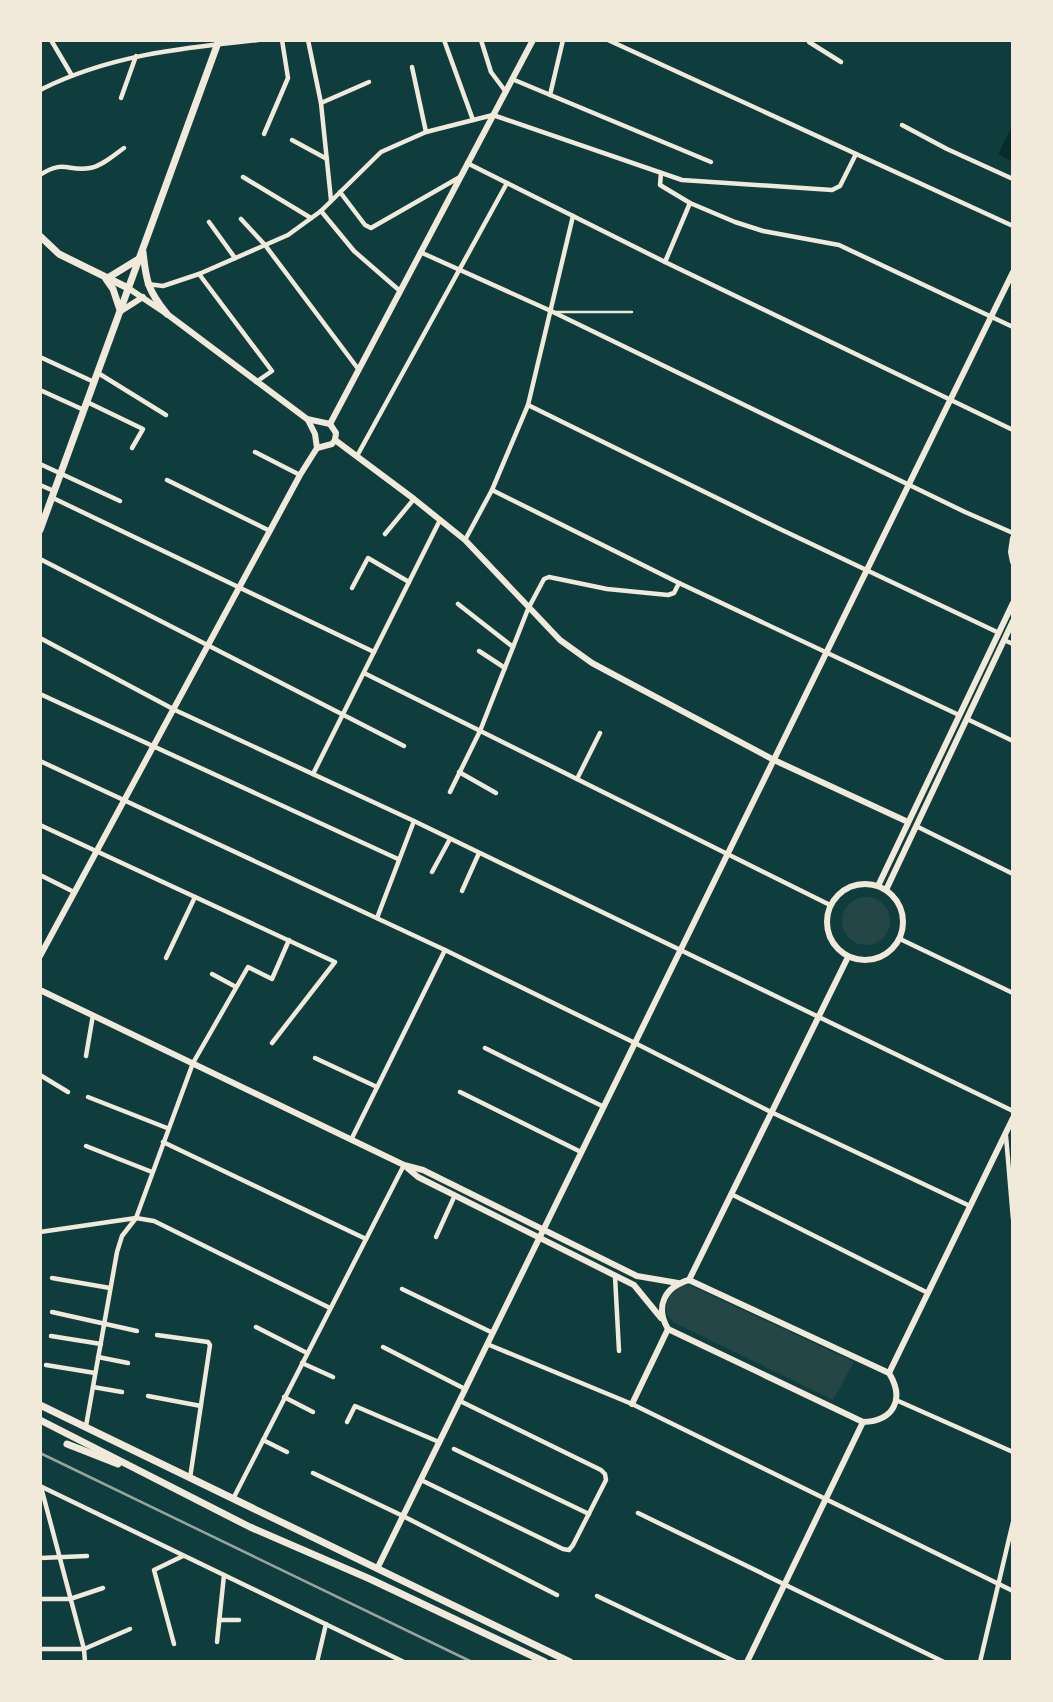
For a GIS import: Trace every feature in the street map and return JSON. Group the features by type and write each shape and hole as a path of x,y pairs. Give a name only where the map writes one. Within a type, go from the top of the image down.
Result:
{"main road":[{"path":"40,530 218,42"},
{"path":"40,236 59,254 128,288"},
{"path":"142,248 146,284 167,314"},
{"path":"106,279 138,260"},
{"path":"106,279 121,311"},
{"path":"40,1405 570,1662"},
{"path":"40,1420 242,1523 383,1585 545,1662"},
{"path":"67,1444 140,1470"},
{"path":"205,1504 212,1490"},
{"path":"242,1523 249,1508"}],"street":[{"path":"51,40 72,74"},
{"path":"40,90 72,74 136,56 218,42 258,40"},
{"path":"264,134 288,78 282,40"},
{"path":"309,40 321,103 331,200"},
{"path":"444,40 473,120"},
{"path":"481,40 491,72 506,92"},
{"path":"330,424 533,40"},
{"path":"550,95 563,40"},
{"path":"608,40 1013,226"},
{"path":"808,41 841,62"},
{"path":"121,98 136,56"},
{"path":"412,67 426,132"},
{"path":"512,79 711,162"},
{"path":"321,103 369,82"},
{"path":"146,284 163,286 199,274 288,235 321,211 381,152 426,132 493,115 682,180 832,190 840,186 856,154"},
{"path":"902,125 1013,179"},
{"path":"292,140 328,159"},
{"path":"40,175 50,168 64,165 79,169 91,168 105,162 124,148"},
{"path":"467,163 1013,430"},
{"path":"661,173 660,185 690,203 763,230 839,245 1013,327"},
{"path":"243,177 311,218"},
{"path":"340,192 365,225 371,228 460,177"},
{"path":"357,456 507,183"},
{"path":"665,262 690,203"},
{"path":"321,211 354,251 400,291"},
{"path":"465,540 492,490 528,405 573,216"},
{"path":"242,219 265,245 359,370"},
{"path":"209,222 235,258"},
{"path":"420,253 551,312 1013,533"},
{"path":"378,1567 1013,272"},
{"path":"199,274 272,371 256,382"},
{"path":"40,956 317,448 314,430 307,419 128,288"},
{"path":"121,311 143,297"},
{"path":"40,357 94,382"},
{"path":"98,373 166,415"},
{"path":"40,390 143,429 132,448"},
{"path":"528,405 997,632"},
{"path":"307,419 330,424 336,433 332,444 317,448"},
{"path":"335,440 465,540 528,609 561,640 592,663 774,760 1013,874"},
{"path":"255,452 300,475"},
{"path":"40,464 120,500"},
{"path":"167,480 271,531"},
{"path":"40,485 54,495 374,652"},
{"path":"492,490 679,583 959,715"},
{"path":"385,534 414,499"},
{"path":"313,774 440,520"},
{"path":"1013,538 1013,562"},
{"path":"352,588 368,558 409,582"},
{"path":"40,559 404,746"},
{"path":"450,792 480,731 528,609 544,579 668,596 674,593 679,583"},
{"path":"886,890 959,715 1013,603"},
{"path":"458,604 513,648"},
{"path":"878,886 967,719 1013,621"},
{"path":"40,638 175,710 414,821 1013,1111"},
{"path":"1003,640 1013,644"},
{"path":"479,651 505,668"},
{"path":"364,673 830,905"},
{"path":"40,694 398,859"},
{"path":"967,719 1013,741"},
{"path":"577,779 600,733"},
{"path":"40,761 445,950 771,1112 970,1206"},
{"path":"459,772 496,793"},
{"path":"377,918 414,821"},
{"path":"40,825 335,962 272,1043"},
{"path":"432,872 450,839"},
{"path":"462,891 479,853"},
{"path":"40,875 74,892"},
{"path":"862,884 886,890 897,901 901,910 903,930 900,939 886,954 877,958 867,960 848,957 839,951 828,934 827,915 830,905 843,890 852,886 862,884"},
{"path":"166,958 195,897"},
{"path":"900,939 1013,993"},
{"path":"86,1427 117,1252 122,1236 135,1218 193,1063 247,967 272,979 289,940"},
{"path":"351,1140 445,950"},
{"path":"689,1280 848,957"},
{"path":"212,974 236,987"},
{"path":"40,990 404,1165 423,1170 637,1276 678,1283"},
{"path":"86,1056 93,1015"},
{"path":"485,1048 604,1107"},
{"path":"315,1058 377,1087"},
{"path":"40,1075 68,1092"},
{"path":"460,1092 581,1152"},
{"path":"88,1097 167,1128"},
{"path":"889,1373 1013,1118"},
{"path":"1005,1133 1013,1219"},
{"path":"163,1142 366,1240"},
{"path":"86,1146 152,1172"},
{"path":"404,1165 418,1177 634,1285 668,1329 863,1422 886,1416 896,1401 896,1383 889,1373 689,1280 669,1289 663,1298 663,1320"},
{"path":"232,1499 404,1165"},
{"path":"731,1194 928,1293"},
{"path":"436,1237 455,1195"},
{"path":"40,1232 135,1218 154,1221 330,1308"},
{"path":"615,1276 620,1351"},
{"path":"52,1278 110,1287"},
{"path":"402,1289 493,1333"},
{"path":"52,1311 137,1331"},
{"path":"256,1327 307,1353"},
{"path":"632,1404 668,1329"},
{"path":"51,1335 101,1344"},
{"path":"157,1335 208,1342 211,1345 190,1479"},
{"path":"487,1344 632,1404 1013,1591"},
{"path":"383,1348 466,1389"},
{"path":"98,1357 128,1363"},
{"path":"302,1363 333,1377"},
{"path":"46,1365 95,1373"},
{"path":"93,1387 122,1392"},
{"path":"148,1396 201,1406"},
{"path":"284,1397 313,1412"},
{"path":"421,1480 569,1550 606,1479 601,1470 459,1401"},
{"path":"896,1401 1013,1452"},
{"path":"347,1422 355,1406 439,1442"},
{"path":"747,1662 863,1422"},
{"path":"263,1440 287,1452"},
{"path":"454,1449 589,1514"},
{"path":"313,1473 558,1595"},
{"path":"41,1486 404,1662"},
{"path":"41,1486 84,1649 85,1662"},
{"path":"638,1513 944,1662"},
{"path":"980,1662 1013,1522"},
{"path":"174,1644 154,1570 184,1555"},
{"path":"40,1558 87,1556"},
{"path":"217,1642 224,1575"},
{"path":"40,1599 70,1599 103,1588"},
{"path":"597,1596 736,1662"},
{"path":"219,1620 239,1620"},
{"path":"317,1662 326,1624"},
{"path":"40,1649 84,1649 130,1629"}],"lane":[{"path":"551,312 632,312"}],"shaded area":[{"path":"1013,124 1013,162 998,154"},
{"path":"866,897 883,904 890,921 883,938 866,945 849,938 842,921 849,904"},
{"path":"683,1285 689,1285 854,1362 833,1400 673,1322 667,1312 667,1302 673,1292"}],"railway":[{"path":"40,1453 472,1662"}]}
